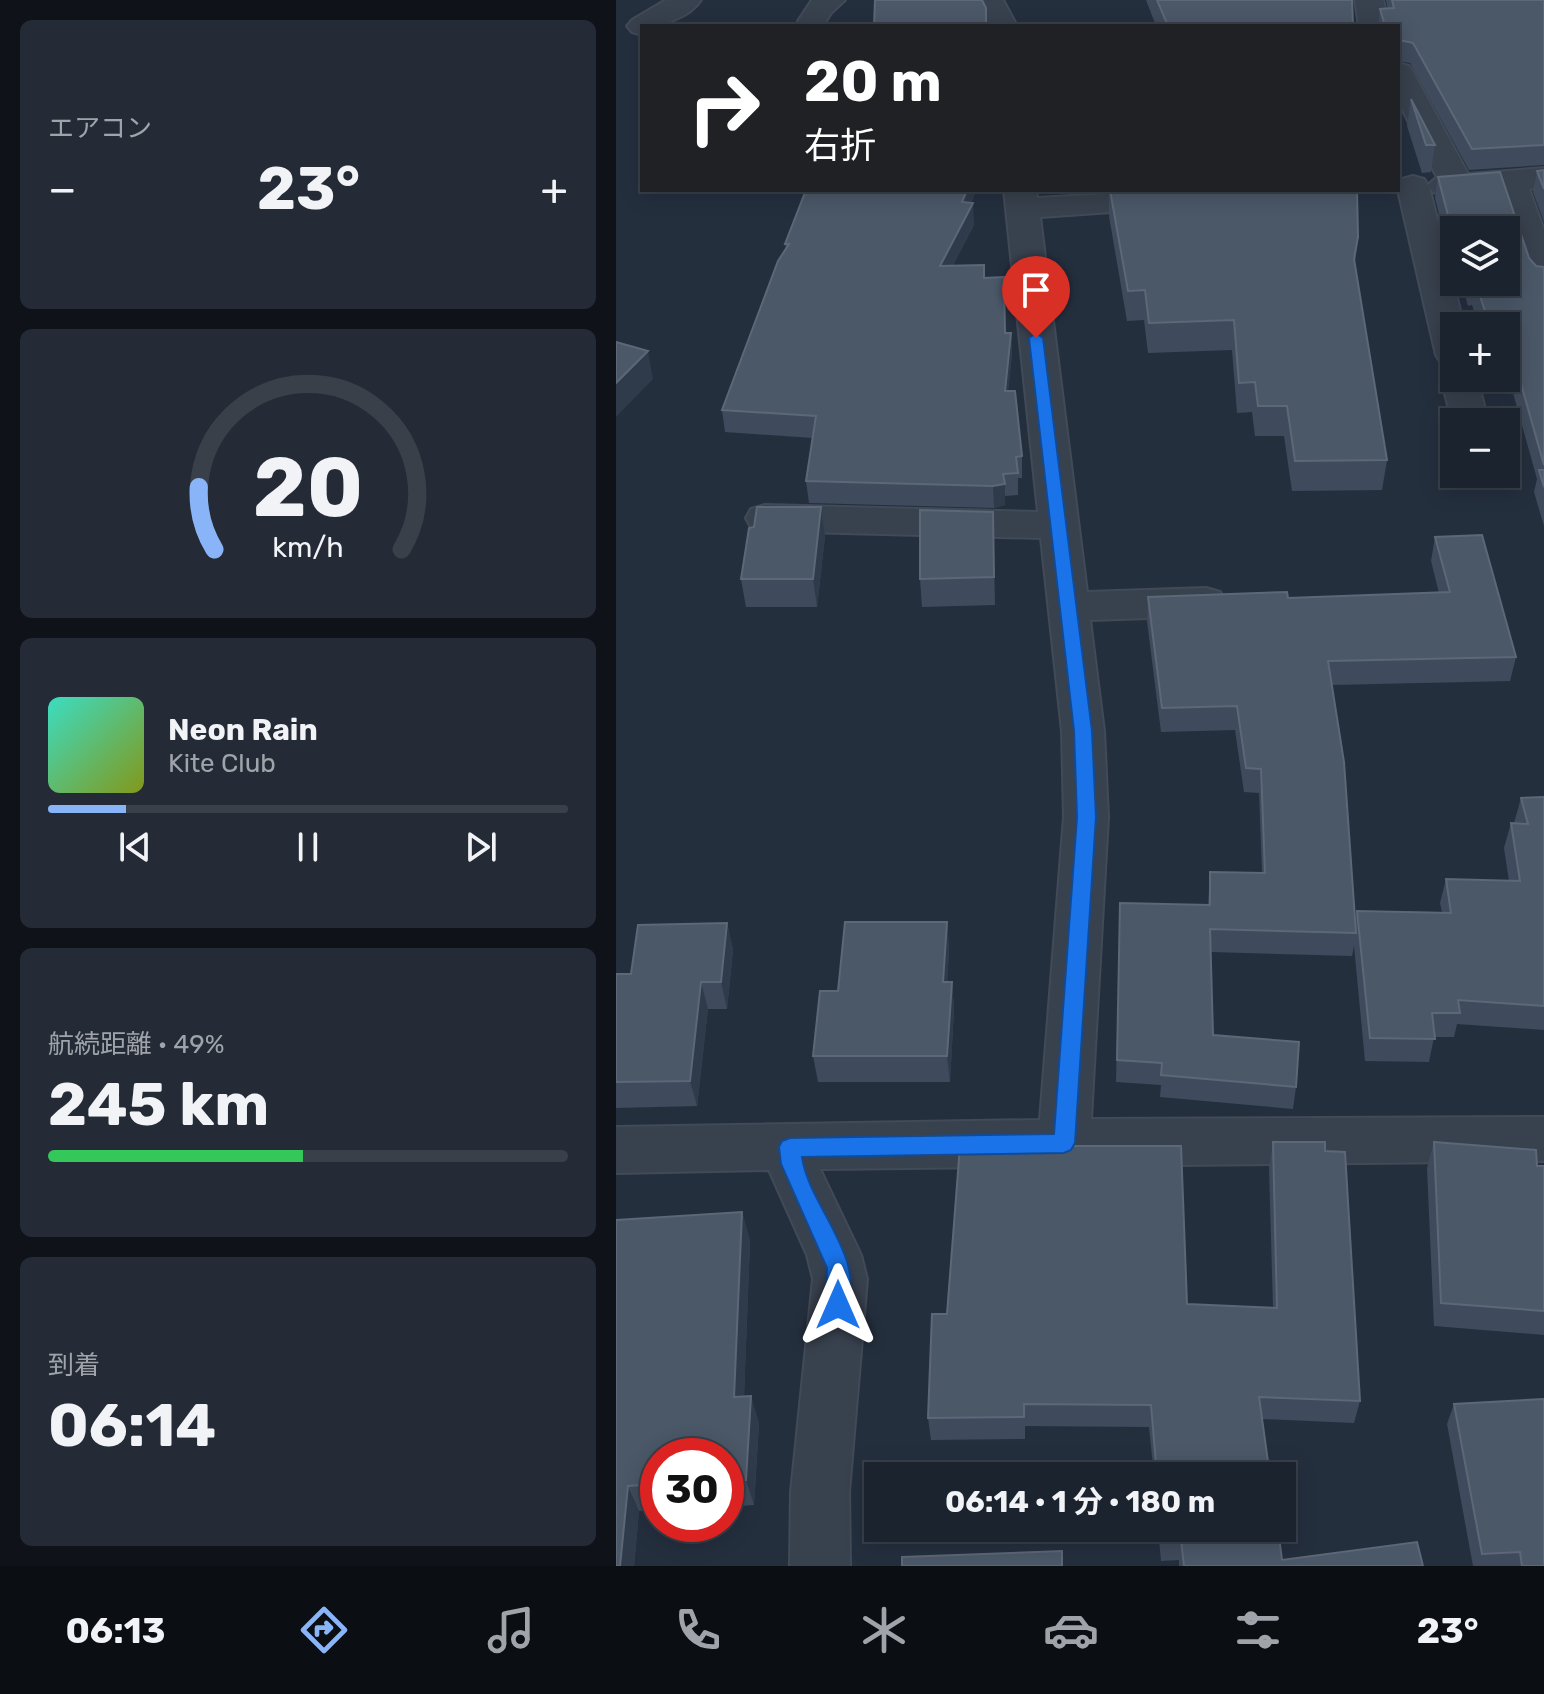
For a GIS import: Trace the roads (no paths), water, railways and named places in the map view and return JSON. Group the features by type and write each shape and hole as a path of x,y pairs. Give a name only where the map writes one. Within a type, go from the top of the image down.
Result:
{"street":[{"path":"645,24 687,0"},
{"path":"989,0 1001,24"},
{"path":"1369,0 1374,24"},
{"path":"616,39 640,27"},
{"path":"1400,76 1457,184"},
{"path":"1442,312 1405,186 1544,178"},
{"path":"1510,180 1544,277"},
{"path":"1064,1143 1086,817 1083,731 1020,199 1203,195"},
{"path":"763,518 1059,525"},
{"path":"1069,607 1237,601"},
{"path":"616,1150 1544,1139"},
{"path":"790,1147 792,1164 834,1255 840,1279 820,1492 820,1566"}]}
